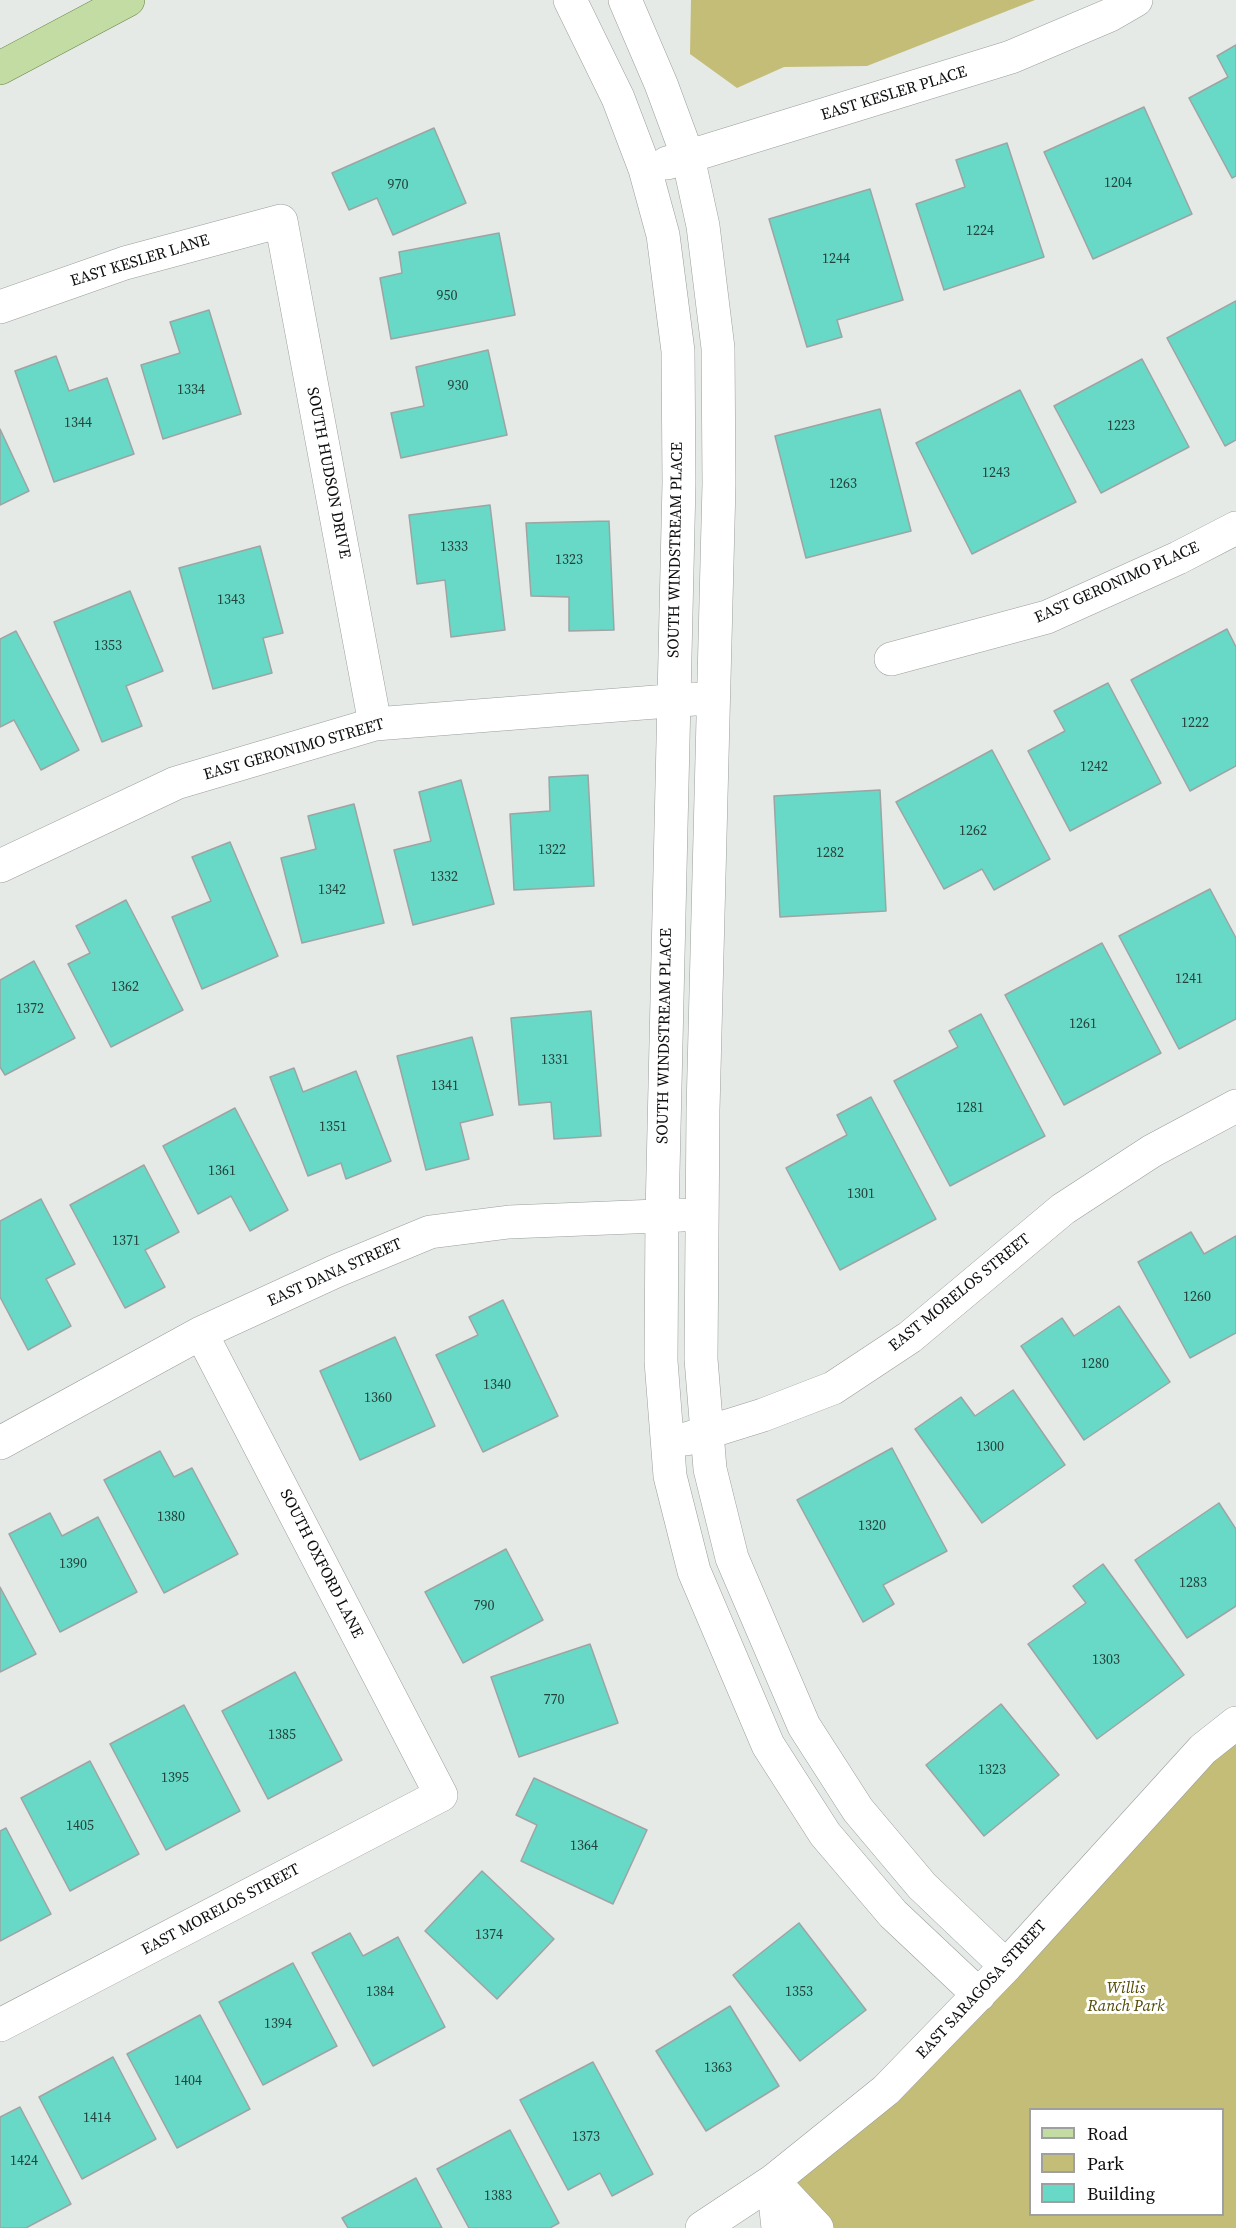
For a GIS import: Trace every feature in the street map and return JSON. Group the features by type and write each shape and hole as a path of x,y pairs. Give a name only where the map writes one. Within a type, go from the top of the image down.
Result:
{"main road":[{"path":"0,68 128,0"}],"street":[{"name":"SOUTH WINDSTREAM PLACE","path":"570,0 618,98 645,169 663,235 678,351 679,483 662,1215 661,1360 670,1476 694,1571 768,1744 825,1834 892,1914 979,1995"},
{"path":"625,0 661,84 688,157 703,226 718,348 719,484 702,1215 701,1359 710,1469 732,1558 804,1726 858,1810 922,1886 1006,1966"},
{"name":"EAST KESLER PLACE","path":"645,169 1011,57 1110,15 1136,0"},
{"name":"EAST KESLER LANE","path":"0,307 125,262 281,221"},
{"name":"SOUTH HUDSON DRIVE","path":"281,221 375,724"},
{"name":"EAST GERONIMO PLACE","path":"891,659 1047,617 1178,558 1236,528"},
{"name":"EAST GERONIMO STREET","path":"0,866 176,783 375,724 714,698"},
{"name":"EAST MORELOS STREET","path":"667,1444 763,1415 833,1388 910,1337 1063,1209 1152,1151 1236,1106"},
{"name":"EAST DANA STREET","path":"0,1443 201,1333 336,1271 430,1232 509,1221 702,1215"},
{"name":"SOUTH OXFORD LANE","path":"201,1333 441,1795"},
{"name":"EAST SARAGOSA STREET","path":"702,2228 773,2181 886,2090 1006,1966 1203,1749 1236,1724"},
{"name":"EAST MORELOS STREET","path":"0,2025 441,1795"},
{"path":"773,2181 778,2228"},
{"path":"773,2181 817,2228"}],"green space":[{"path":"691,0 1035,0 867,66 784,67 737,88 690,54"},
{"name":"Willis Ranch Park","path":"1236,1723 1236,2228 797,2228 773,2181"}],"building":[{"path":"1236,45 1236,176 1232,178 1189,98 1228,77 1217,56"},
{"path":"1144,107 1192,214 1093,259 1044,152"},
{"path":"434,128 466,203 393,235 377,198 349,210 332,173"},
{"path":"1007,143 1044,257 944,290 916,204 965,187 956,160"},
{"path":"870,189 903,300 837,320 842,337 807,347 769,219"},
{"path":"499,233 515,315 391,339 380,278 402,273 399,252"},
{"path":"1236,301 1236,440 1225,446 1167,338"},
{"path":"209,310 241,414 163,439 141,365 180,353 170,322"},
{"path":"488,350 507,435 401,458 391,413 424,406 416,367"},
{"path":"56,356 69,391 107,378 134,454 54,482 15,371"},
{"path":"1142,359 1189,447 1101,493 1054,406"},
{"path":"1020,390 1076,502 972,554 916,443"},
{"path":"880,409 911,531 806,558 775,436"},
{"path":"0,429 29,491 0,505"},
{"path":"490,505 505,630 451,637 445,580 417,584 409,515"},
{"path":"609,521 614,630 569,631 569,597 531,596 526,523"},
{"path":"260,546 283,633 263,638 272,673 213,689 179,568"},
{"path":"130,591 163,671 126,686 142,726 102,742 54,622"},
{"path":"1227,629 1236,647 1236,766 1190,791 1131,680"},
{"path":"16,631 79,750 41,770 14,720 0,727 0,639"},
{"path":"1108,683 1161,783 1070,831 1028,751 1065,731 1054,711"},
{"path":"992,750 1050,859 994,890 982,869 944,889 896,802"},
{"path":"588,775 594,886 514,890 510,814 550,811 549,777"},
{"path":"461,780 494,904 413,925 394,850 431,841 419,792"},
{"path":"880,790 886,911 780,917 774,796"},
{"path":"354,804 384,923 302,943 281,858 316,849 308,816"},
{"path":"230,842 278,956 202,989 172,917 211,901 192,857"},
{"path":"1210,889 1236,938 1236,1019 1179,1049 1119,936"},
{"path":"126,900 183,1010 111,1047 68,964 90,953 76,926"},
{"path":"1102,943 1161,1053 1064,1105 1005,995"},
{"path":"34,961 75,1038 5,1075 0,1067 0,980"},
{"path":"591,1011 601,1136 554,1139 551,1102 519,1105 511,1018"},
{"path":"981,1014 1045,1136 950,1186 894,1081 958,1047 949,1031"},
{"path":"472,1037 493,1115 460,1123 469,1159 426,1170 397,1056"},
{"path":"294,1068 303,1092 356,1071 391,1161 346,1179 341,1163 308,1176 270,1077"},
{"path":"871,1097 936,1219 840,1270 786,1168 847,1135 837,1115"},
{"path":"235,1108 288,1210 250,1231 231,1196 198,1214 163,1146"},
{"path":"144,1165 179,1232 145,1250 165,1287 125,1308 70,1205"},
{"path":"41,1199 75,1264 46,1279 71,1326 28,1350 0,1297 0,1221"},
{"path":"1191,1232 1204,1254 1236,1236 1236,1333 1190,1358 1138,1262"},
{"path":"503,1300 558,1416 483,1452 436,1355 478,1335 469,1317"},
{"path":"1119,1306 1170,1382 1084,1440 1021,1346 1062,1318 1074,1336"},
{"path":"395,1337 435,1426 360,1460 320,1371"},
{"path":"1013,1390 1065,1465 982,1523 915,1429 961,1397 975,1416"},
{"path":"892,1448 947,1551 883,1585 894,1604 863,1622 797,1500"},
{"path":"160,1451 174,1477 192,1468 238,1554 164,1593 104,1480"},
{"path":"1219,1503 1236,1529 1236,1606 1187,1638 1135,1560"},
{"path":"50,1513 62,1536 98,1517 137,1592 60,1632 9,1534"},
{"path":"506,1549 543,1620 463,1663 425,1592"},
{"path":"1103,1564 1184,1675 1097,1739 1028,1644 1086,1603 1073,1586"},
{"path":"0,1587 36,1654 0,1672"},
{"path":"590,1644 618,1723 519,1757 491,1677"},
{"path":"295,1672 342,1760 268,1799 222,1711"},
{"path":"1001,1704 1059,1775 984,1836 926,1765"},
{"path":"184,1705 240,1811 166,1850 110,1744"},
{"path":"90,1761 139,1854 70,1891 21,1798"},
{"path":"534,1778 647,1830 613,1904 521,1861 537,1825 516,1815"},
{"path":"6,1828 51,1914 0,1941 0,1831"},
{"path":"482,1871 554,1939 497,1999 425,1931"},
{"path":"799,1923 866,2010 800,2061 733,1975"},
{"path":"350,1933 363,1956 398,1937 445,2027 373,2066 312,1953"},
{"path":"293,1963 337,2046 263,2085 219,2002"},
{"path":"730,2006 779,2086 706,2131 656,2051"},
{"path":"200,2015 250,2109 177,2148 127,2054"},
{"path":"113,2057 156,2139 82,2179 39,2097"},
{"path":"593,2062 653,2174 612,2196 600,2173 568,2190 520,2100"},
{"path":"20,2107 71,2204 26,2228 0,2228 0,2117"},
{"path":"510,2130 559,2223 550,2228 469,2228 437,2169"},
{"path":"416,2178 442,2228 348,2228 342,2218"}]}
